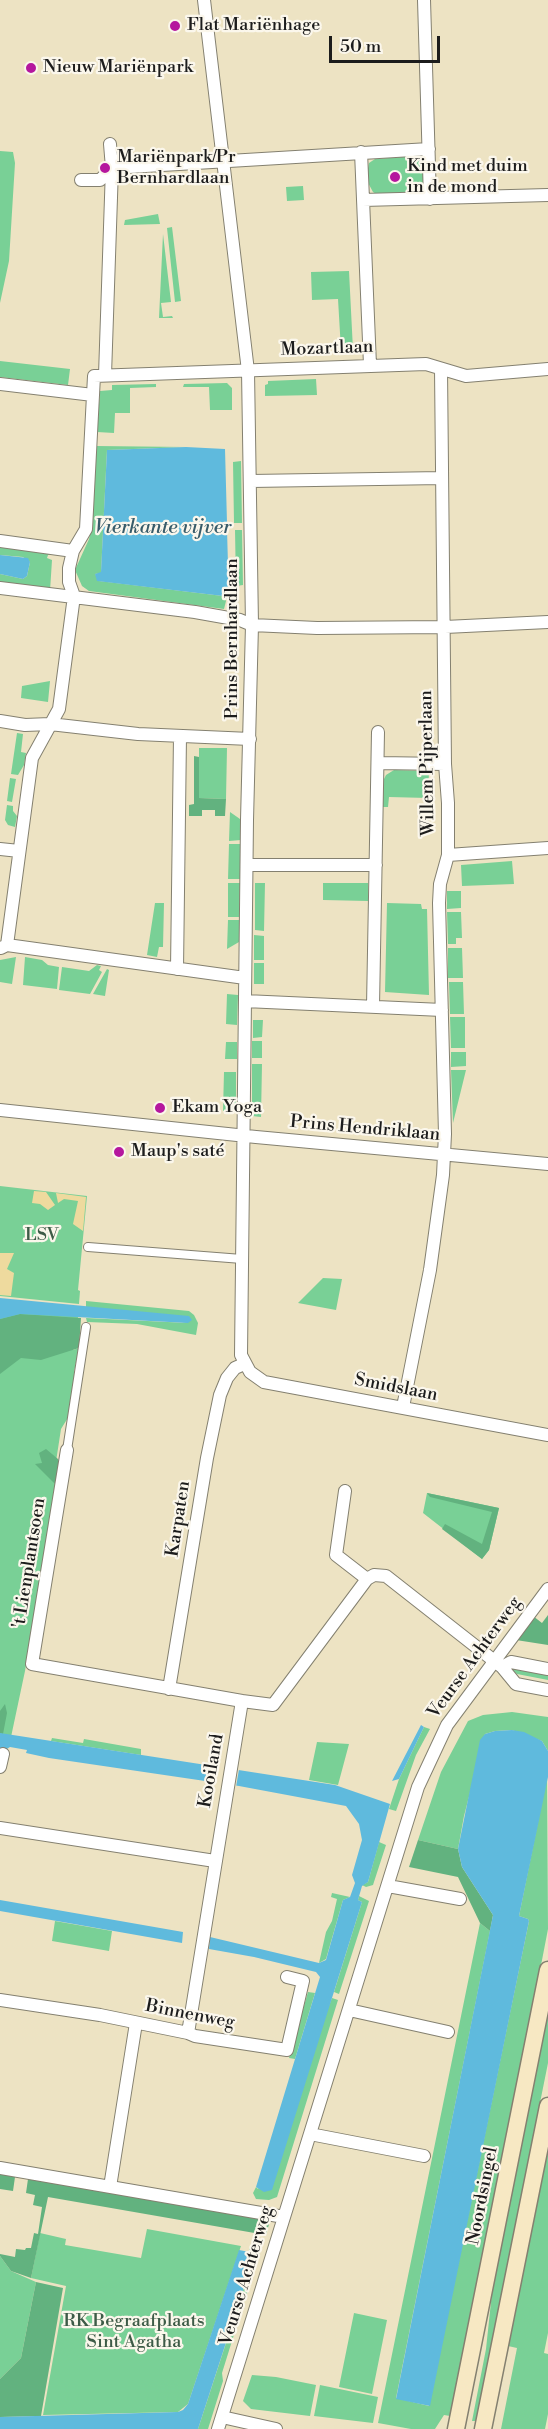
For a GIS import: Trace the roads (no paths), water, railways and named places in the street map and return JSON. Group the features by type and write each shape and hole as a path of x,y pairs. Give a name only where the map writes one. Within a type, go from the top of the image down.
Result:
{"main road":[{"name":"Noordsingel","path":"456,2429 548,1970"},
{"path":"483,2429 548,2106"}],"street":[{"name":"Prins Bernhardlaan","path":"204,0 248,370 252,625 243,1136 241,1346 244,1364"},
{"path":"424,0 430,200"},
{"path":"110,144 112,168 105,375 94,376 86,529 73,551 69,582 74,596 59,708 32,758 3,947 245,978"},
{"path":"81,180 99,180 112,168 429,149"},
{"path":"361,152 370,365"},
{"path":"363,200 430,200 548,195"},
{"name":"Mozartlaan","path":"105,375 426,364 466,376 548,369"},
{"name":"Willem Pijperlaan","path":"403,1407 430,1270 444,1155 439,903 440,884 448,855 448,803 445,764 441,369"},
{"path":"0,384 93,394"},
{"path":"251,481 442,478"},
{"path":"0,541 73,551"},
{"path":"0,588 195,612 240,620 252,625 317,628 445,627 548,622"},
{"path":"0,721 138,734 250,739"},
{"path":"373,1006 378,732"},
{"path":"177,969 180,736"},
{"path":"379,763 445,764"},
{"path":"448,855 548,848"},
{"path":"0,849 19,852"},
{"path":"248,865 376,865"},
{"path":"245,1001 442,1010"},
{"name":"Prins Hendriklaan","path":"0,1110 243,1136 548,1164"},
{"path":"88,1247 242,1259"},
{"name":"'t Lienplantsoen","path":"86,1327 32,1664 242,1701"},
{"name":"Smidslaan","path":"244,1364 250,1372 264,1382 548,1435"},
{"name":"Karpaten","path":"170,1689 207,1458 220,1395 227,1378 235,1368 244,1364"},
{"path":"345,1491 336,1554 367,1579"},
{"path":"242,1701 273,1705 367,1579 374,1575 386,1576 498,1663 516,1684 548,1690"},
{"name":"Veurse Achterweg","path":"220,2423 418,1786 447,1725 498,1663 548,1589"},
{"path":"498,1663 511,1662 548,1669"},
{"name":"Kooiland","path":"188,2033 242,1701"},
{"path":"0,1828 215,1861"},
{"path":"388,1886 460,1899"},
{"name":"Binnenweg","path":"0,2000 88,2013 195,2036 287,2050 303,1981 287,1977"},
{"path":"349,2010 448,2032"},
{"path":"110,2187 136,2023"},
{"path":"310,2134 424,2156"},
{"path":"0,2168 284,2217"},
{"path":"220,2423 276,2429"}],"water":[{"name":"Vierkante vijver","path":"186,447 225,449 227,523 223,522 223,529 227,530 229,599 223,599 223,596 97,581 95,574 101,572 107,450"},
{"path":"0,555 28,558 30,562 27,576 23,579 0,574"},
{"path":"0,1298 189,1316 192,1320 188,1323 20,1314 0,1319"},
{"path":"421,1725 424,1727 399,1779 392,1781"},
{"path":"512,1730 524,1732 542,1741 548,1751 548,1777 519,1916 529,1921 430,2406 396,2399 493,1915 462,1867 458,1849 480,1740 485,1734"},
{"path":"0,1733 335,1785 390,1804 368,1882 362,1886 358,1900 362,1902 272,2190 264,2192 256,2187 320,1977 316,1972 209,1949 210,1937 319,1963 326,1960 343,1900 350,1897 355,1883 352,1875 362,1840 359,1824 346,1806 239,1786 49,1758 10,1747 0,1753"},
{"path":"0,1900 183,1932 182,1943 0,1911"},
{"path":"239,2250 255,2253 198,2429 0,2429 0,2417 178,2412 183,2410 188,2404"}],"place":[{"name":"Flat Mariënhage","path":"175,26"},
{"name":"Nieuw Mariënpark","path":"31,68"},
{"name":"Mariënpark/Pr Bernhardlaan","path":"105,168"},
{"name":"Kind met duim in de mond","path":"395,177"},
{"name":"Ekam Yoga","path":"160,1108"},
{"name":"Maup's saté","path":"119,1152"}],"park label":[{"name":"LSV","path":"42,1236"},
{"name":"RK Begraafplaats Sint Agatha","path":"134,2332"}]}
